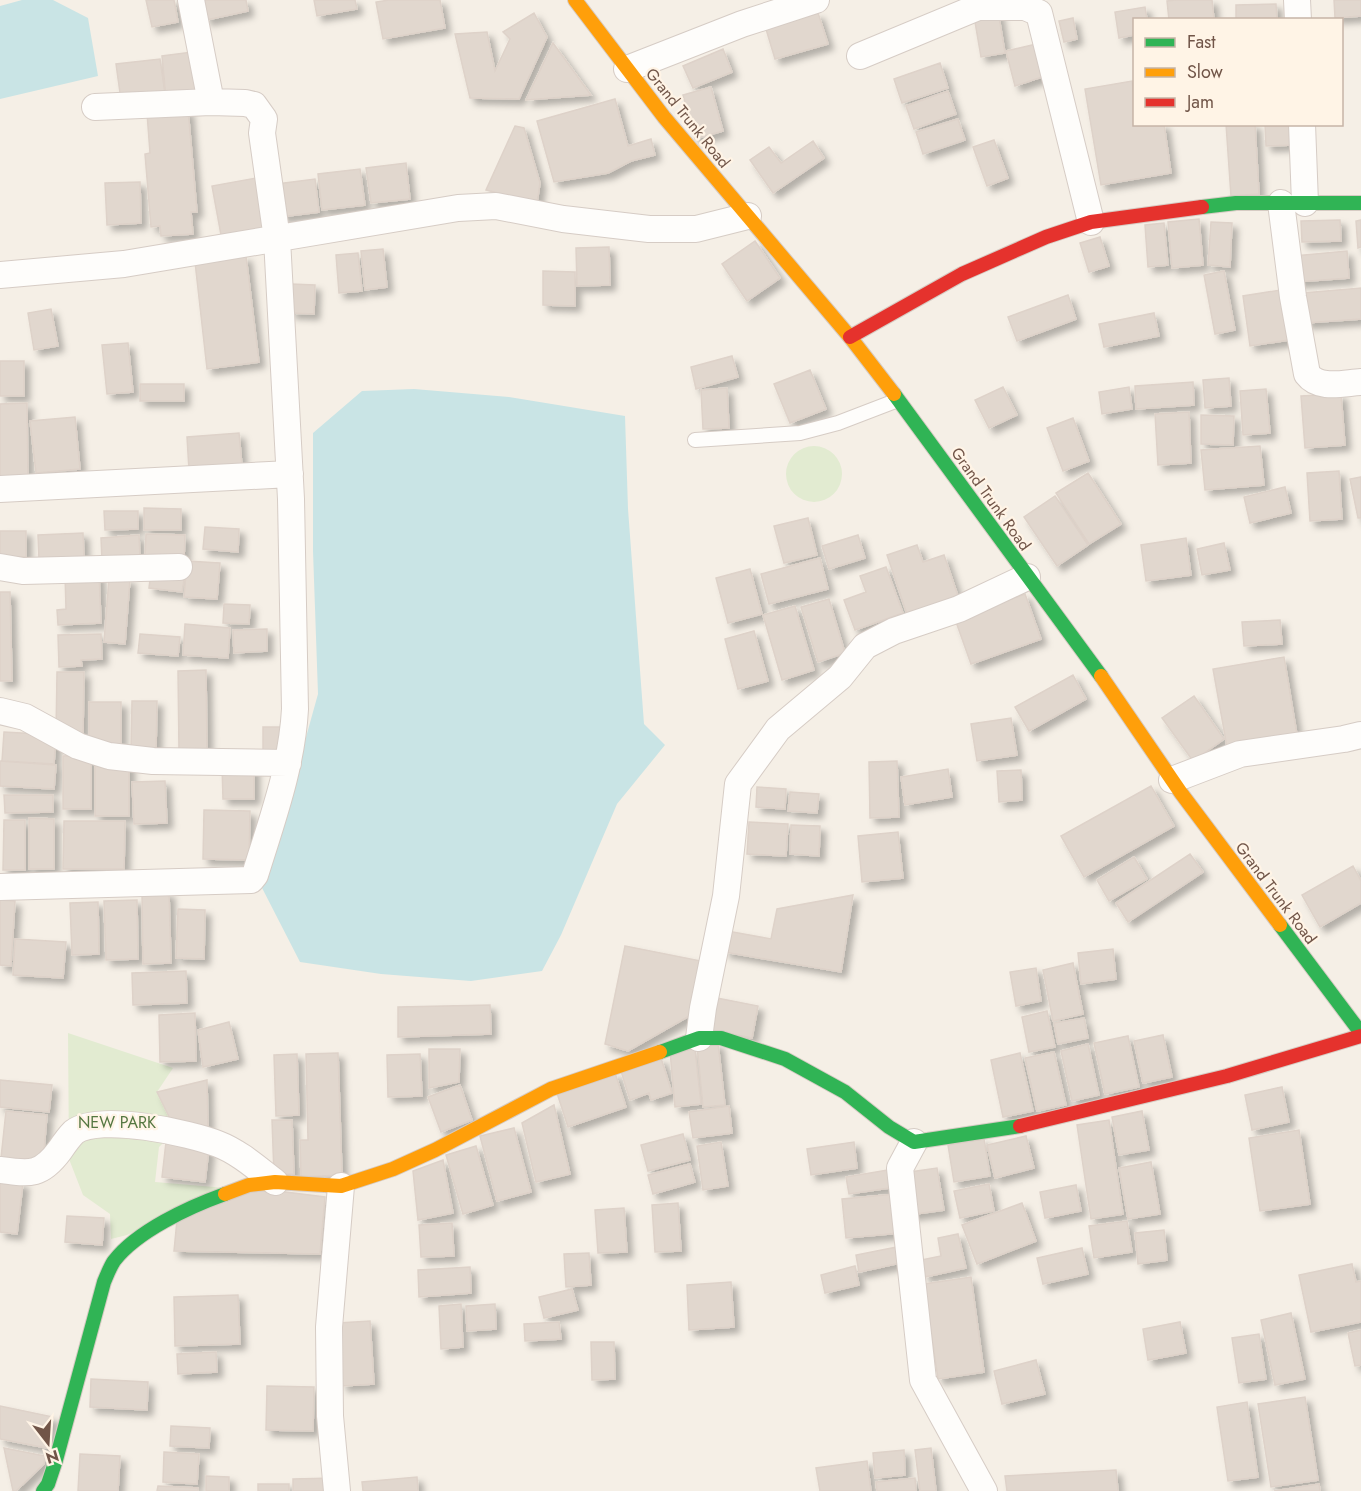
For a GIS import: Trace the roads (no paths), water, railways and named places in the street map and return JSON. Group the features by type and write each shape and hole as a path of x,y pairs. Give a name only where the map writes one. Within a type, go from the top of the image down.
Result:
{"street":[{"path":"190,0 211,102"},
{"name":"Grand Trunk Road","path":"575,0 627,69 850,338 898,400 1082,649 1172,780 1361,1034"},
{"path":"627,69 742,24 816,0"},
{"path":"1297,0 1298,18"},
{"path":"860,56 978,7 1025,6 1039,13 1091,222"},
{"path":"0,887 251,880 255,875 294,735 290,474 277,239 262,133 264,119 254,105 245,103 211,102 95,107"},
{"path":"1302,126 1293,203 1293,297 1307,374 1321,384 1361,382"},
{"path":"850,338 962,274 1046,237 1091,222 1236,203 1361,203"},
{"path":"0,275 124,264 428,212 496,206 563,219 648,229 696,229 748,216"},
{"path":"0,489 290,474"},
{"path":"0,567 23,571 179,567"},
{"path":"699,1038 726,896 738,784 778,729 840,677 865,646 894,632 958,609 1028,577"},
{"path":"0,711 25,717 78,746 109,756 153,761 288,763"},
{"path":"1172,780 1240,754 1361,735"},
{"path":"43,1491 48,1484 56,1460 104,1282 113,1262 129,1246 153,1229 209,1200 249,1185 275,1182 341,1186 435,1150 551,1089 699,1038 721,1038 785,1059 845,1092 889,1127 914,1142 1012,1128 1227,1076 1361,1034"},
{"path":"0,1170 33,1172 44,1169 75,1131 95,1126 124,1124 192,1136 220,1144 244,1158 275,1182"},
{"path":"914,1142 900,1168 924,1380 984,1491"},
{"path":"337,1491 328,1372 331,1291 341,1186"}],"lane":[{"path":"694,440 800,433 838,423 898,400"}],"water":[{"path":"22,0 53,0 88,18 98,76 0,99 0,6"},
{"path":"414,389 509,397 625,416 628,509 644,724 665,745 617,804 561,935 542,971 471,981 381,974 300,962 259,882 283,820 318,694 313,551 313,433 362,391"}],"park label":[{"name":"NEW PARK","path":"117,1122"}]}
